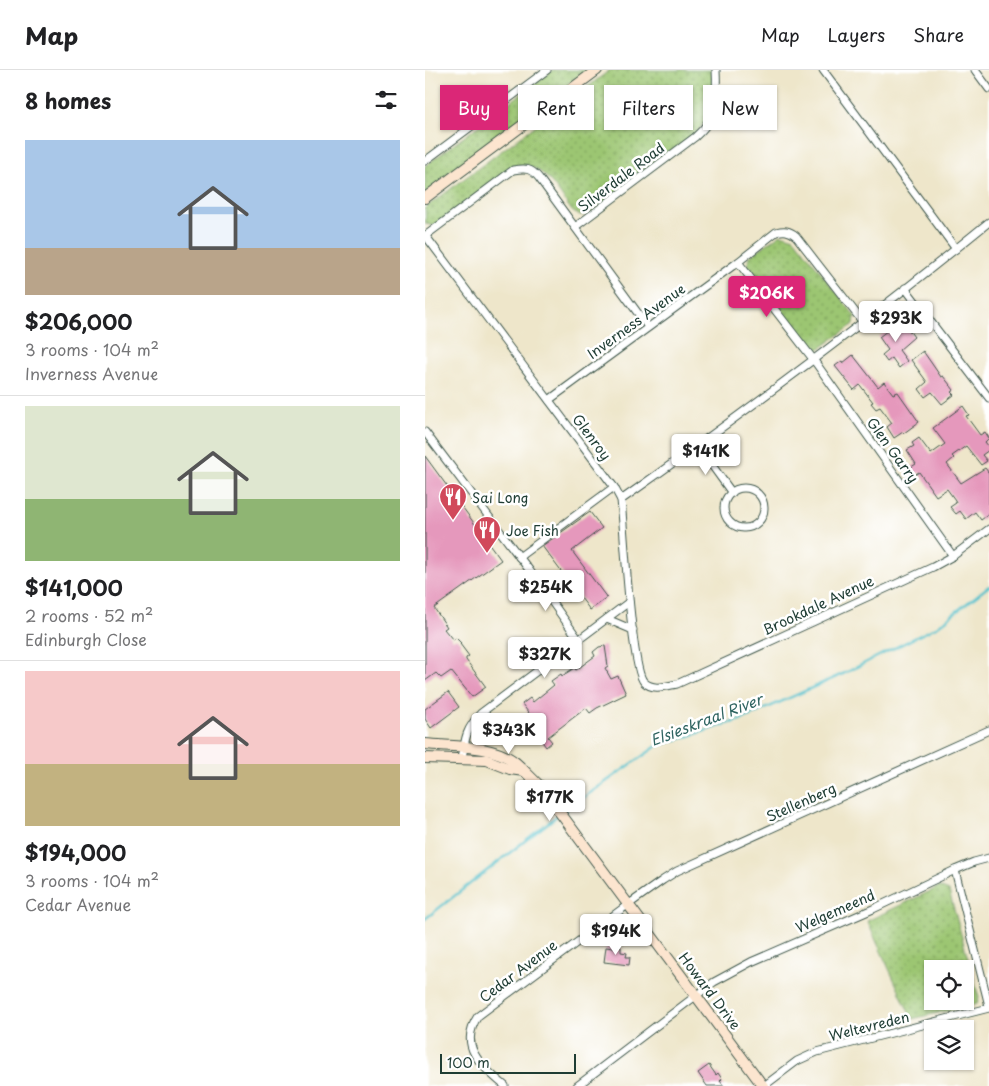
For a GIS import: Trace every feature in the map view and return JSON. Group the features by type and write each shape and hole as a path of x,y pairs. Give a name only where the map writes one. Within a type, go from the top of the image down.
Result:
{"street":[{"path":"425,161 547,70"},
{"path":"425,198 597,70"},
{"name":"Silverdale Road","path":"575,227 695,138 707,124 712,114 717,85 716,70"},
{"path":"823,70 956,249"},
{"path":"975,70 989,89"},
{"path":"425,236 513,170 528,168 534,172 648,327"},
{"path":"621,500 698,446 813,360 989,222"},
{"name":"Inverness Avenue","path":"549,400 739,262 776,232 783,230 790,231 796,236 862,321"},
{"name":"Glenroy","path":"425,236 614,487 621,500 629,602 637,669 643,681 651,687"},
{"path":"739,262 813,360"},
{"path":"905,288 989,398"},
{"name":"Glen Garry","path":"813,360 953,556"},
{"path":"425,432 530,571 579,640"},
{"path":"698,446 732,493"},
{"path":"519,557 614,487"},
{"path":"746,488 760,496 765,510 757,524 738,528 726,517 724,508 727,498 732,493 746,488"},
{"name":"Brookdale Avenue","path":"651,687 677,684 924,571 953,556 989,529"},
{"path":"462,759 468,729 481,713 629,602"},
{"path":"607,619 633,630"},
{"name":"Stellenberg","path":"628,904 677,871 989,730"},
{"name":"Howard Drive","path":"425,744 464,746 485,750 507,758 516,763 541,787 763,1086"},
{"path":"425,758 487,760 510,769 524,771"},
{"name":"Welgemeend","path":"577,1086 714,982 751,962 873,909 955,870 989,858"},
{"path":"955,870 989,1007"},
{"name":"Cedar Avenue","path":"505,1086 479,1063 473,1051 471,1037 473,1024 478,1016 628,904"},
{"name":"Weltevreden","path":"763,1086 797,1061 817,1052 989,1007"}],"green space":[{"path":"553,70 591,70 571,85 533,85"},
{"path":"610,70 717,70 718,83 717,85 703,85 703,124 689,140 588,214 579,215 572,211 556,187 543,173 527,166 517,166 434,226 426,224 425,208 530,130 594,130 594,85 590,85"},
{"path":"518,96 518,125 425,194 425,166 473,130 508,130 508,104"},
{"path":"781,234 794,238 855,316 854,324 819,349 807,347 747,267 750,256"},
{"path":"939,887 949,891 968,960 924,960 924,1010 951,1010 912,1019 867,921"},
{"path":"974,980 979,998 977,1004 974,1005"}],"building":[{"path":"903,322 914,337 899,350 907,361 899,368 892,358 887,362 882,355 888,350 879,337 892,327 894,329"},
{"path":"923,351 941,377 943,376 954,390 951,392 954,395 942,404 932,392 925,397 919,389 927,382 911,360"},
{"path":"853,355 878,387 884,382 893,394 898,392 919,422 894,438 887,427 892,423 880,407 876,409 860,385 854,390 835,366 842,361 843,363"},
{"path":"963,406 969,415 966,416 980,435 985,432 989,438 985,442 989,450 982,455 987,461 981,465 966,446 952,456 954,458 947,464 961,483 985,468 989,473 989,514 981,520 975,512 966,519 960,511 956,514 950,507 956,503 955,500 947,489 936,496 919,472 913,476 908,469 916,464 907,450 914,446 912,443 919,438 931,454 945,444 933,428"},
{"path":"425,456 501,560 434,608 447,627 444,629 453,640 456,638 461,643 469,656 466,660 486,687 472,697 451,671 441,678 436,673 425,681"},
{"path":"590,512 602,528 572,551 607,598 590,610 542,546"},
{"path":"605,646 608,666 605,668 611,679 618,676 626,694 590,713 586,708 548,737 552,742 546,747 529,724 534,720 522,704 530,698 533,702 554,685 551,681 574,668 576,670 595,656 593,652 599,647"},
{"path":"448,692 459,707 431,728 425,719 425,709"},
{"path":"614,946 621,947 621,952 627,953 626,957 630,957 629,965 604,962 606,947 613,948"},
{"path":"709,1065 716,1075 718,1073 722,1079 720,1081 724,1086 707,1086 698,1073"}],"waterway":[{"name":"Elsieskraal River","path":"563,812 657,746 743,719 845,673 938,626 989,586"},
{"name":"Elsieskraal River","path":"425,919 558,815"}],"place":[{"name":"Sai Long","path":"453,521"},
{"name":"Joe Fish","path":"487,554"}]}
